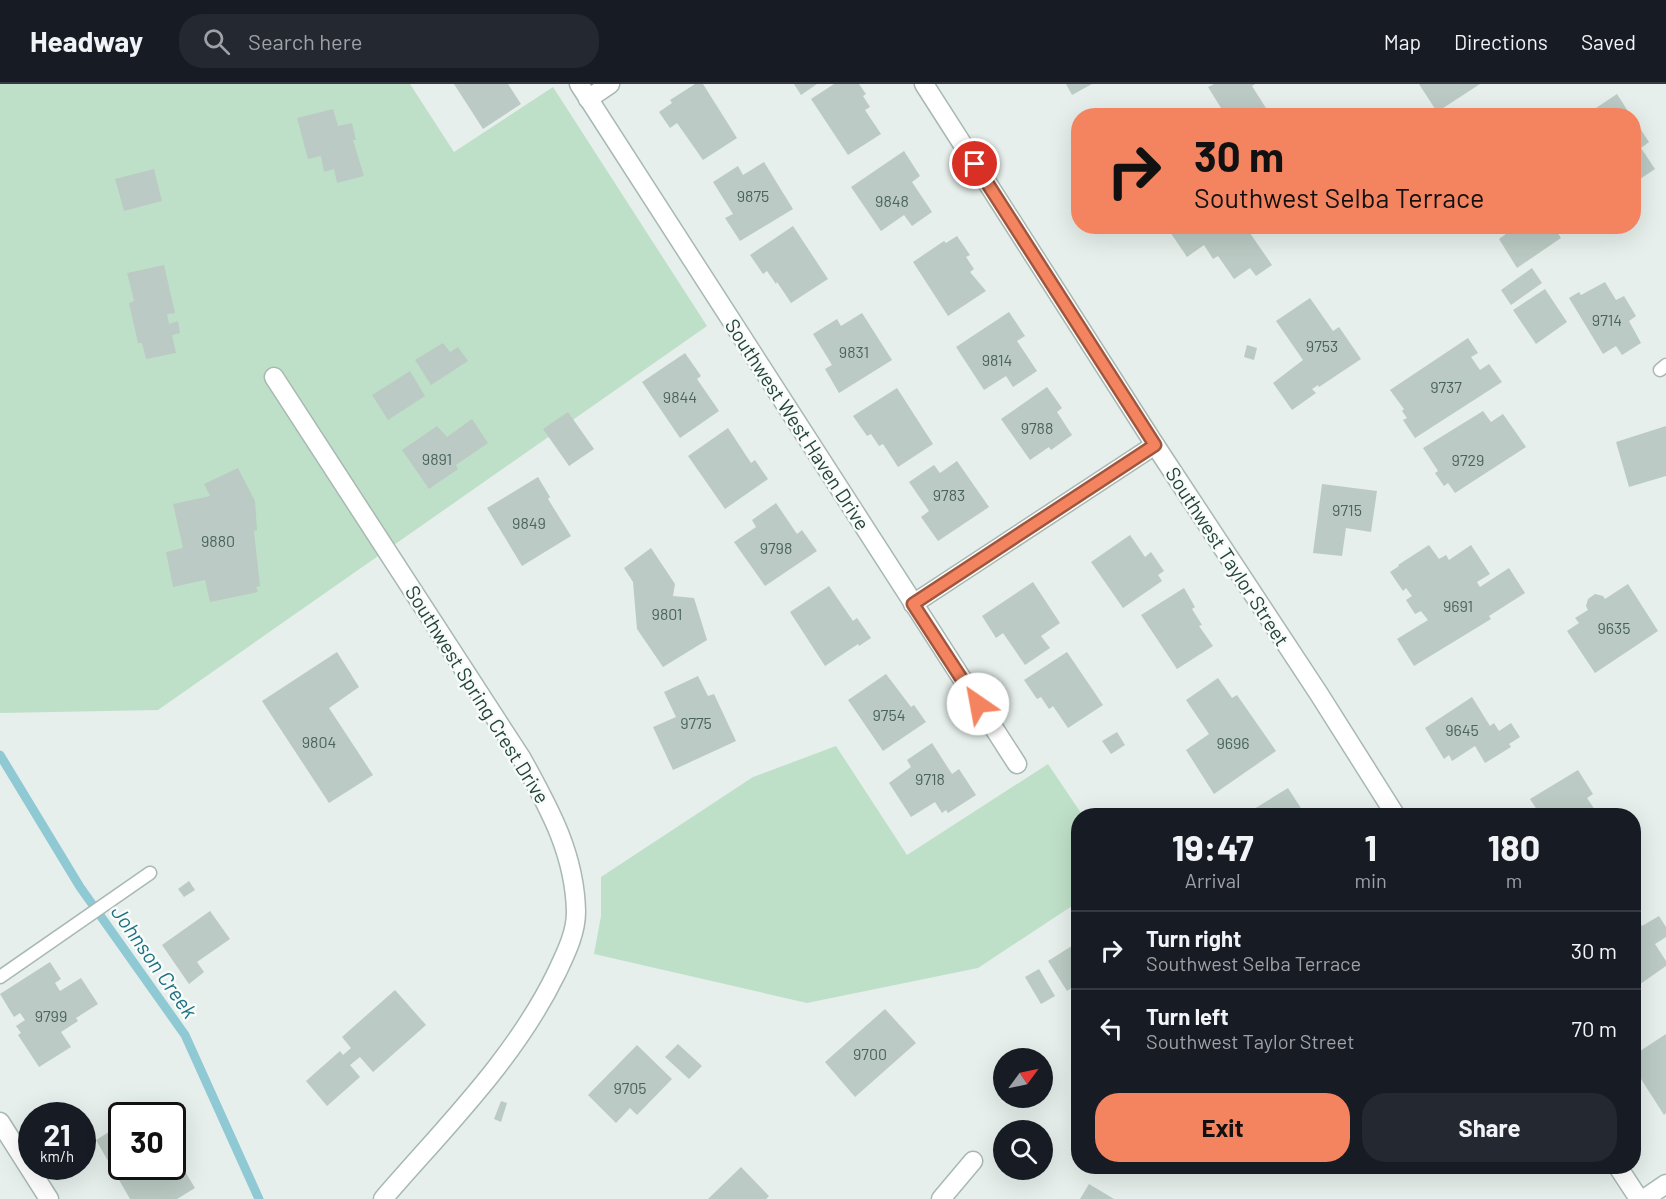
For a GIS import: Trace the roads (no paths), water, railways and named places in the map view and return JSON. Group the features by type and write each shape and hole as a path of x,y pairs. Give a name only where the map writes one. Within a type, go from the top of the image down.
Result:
{"street":[{"path":"584,91 610,84"},
{"name":"Southwest Taylor Street","path":"924,84 1391,808"},
{"name":"Southwest West Haven Drive","path":"584,91 1017,764"},
{"name":"Southwest Spring Crest Drive","path":"274,377 522,759 552,813 566,848 574,882 576,914 570,945 541,1004 505,1059 383,1199"},
{"path":"913,604 1155,445"},
{"path":"0,1122 49,1199"},
{"path":"941,1199 973,1161"},
{"path":"1623,1174 1639,1199"},
{"path":"1644,1199 1666,1184"}],"lane":[{"path":"0,976 150,873"}],"waterway":[{"name":"Johnson Creek","path":"0,755 80,887 185,1035 259,1199"}]}
